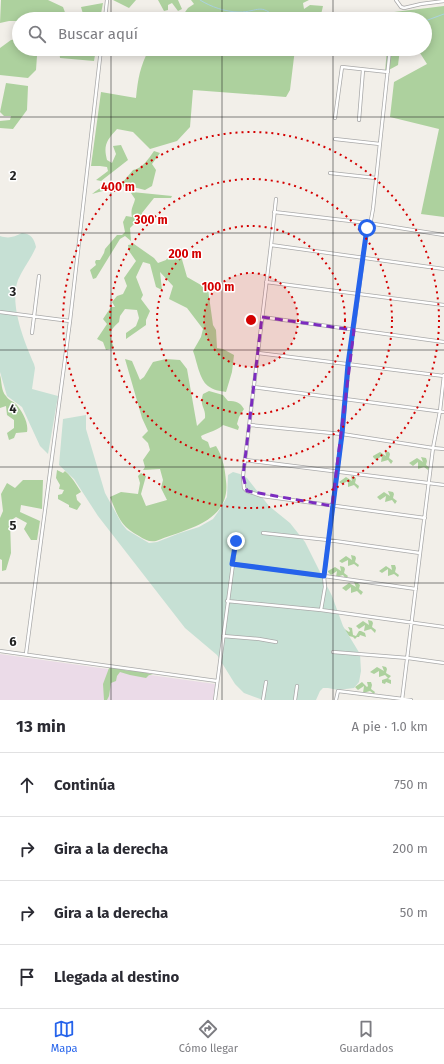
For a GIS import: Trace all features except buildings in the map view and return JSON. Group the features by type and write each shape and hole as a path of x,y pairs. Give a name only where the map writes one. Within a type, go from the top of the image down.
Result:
{"street":[{"path":"106,12 107,0"},
{"path":"396,0 401,7 404,8 444,1"},
{"path":"26,654 70,321 100,56"},
{"path":"320,610 325,587 324,576 346,400 348,364 354,330 367,228 373,208 389,56"},
{"path":"335,118 342,67 388,72"},
{"path":"359,120 363,70"},
{"path":"335,139 380,144"},
{"path":"330,173 376,178"},
{"path":"276,199 243,476 244,488 247,491 262,496 425,518"},
{"path":"274,212 444,235"},
{"path":"271,245 444,269"},
{"path":"32,333 39,276"},
{"path":"266,282 444,305"},
{"path":"0,312 70,321"},
{"path":"262,317 444,342"},
{"path":"258,353 444,375 440,411 433,448 403,699"},
{"path":"253,387 444,412"},
{"path":"250,425 342,434 444,449"},
{"path":"245,460 444,485"},
{"path":"263,533 328,540 420,553"},
{"path":"215,700 236,541"},
{"path":"232,564 416,589"},
{"path":"227,602 320,610 444,627"},
{"path":"223,636 276,642"},
{"path":"0,651 217,681"},
{"path":"333,652 408,658 444,663"},
{"path":"263,700 266,682"},
{"path":"295,700 297,686"},
{"path":"336,700 338,692 411,700"}],"highlighted area":[{"path":"262,317 354,330 332,506 247,491 243,476"}],"shaded area":[{"path":"0,654 215,684 213,700 0,700"}],"green space":[{"path":"1,0 48,0 63,7 65,12 12,12 12,21 0,23"},
{"path":"113,0 136,0 129,8"},
{"path":"158,0 178,0 182,9 178,11 172,3 168,5 168,10 164,11"},
{"path":"191,0 309,0 303,3 304,9 310,5 323,6 322,12 185,12 194,4"},
{"path":"103,3 101,12 82,12 81,7"},
{"path":"444,6 444,217 421,214 439,129 390,117 394,82 427,64 422,56 432,56 432,12 394,12"},
{"path":"11,40 12,56 37,56 36,70 28,78 0,75 0,48"},
{"path":"60,56 95,56 94,61 60,58"},
{"path":"146,56 294,56 290,90 286,97 193,90 190,127 177,141 150,149 133,132 117,129 111,136 106,146 105,150 107,160 112,163 116,154 113,146 121,145 128,160 101,181 96,180 108,171 107,167 91,166 101,92 136,98 143,61"},
{"path":"386,56 399,56 398,65 385,72"},
{"path":"6,83 28,86 27,110 13,129 0,128 0,121 10,120 11,116 4,116 0,112"},
{"path":"154,151 160,153 152,164 156,170 152,186 145,190 129,186 113,188 92,194 106,185 114,182 123,182 133,170 140,167 145,162"},
{"path":"131,193 172,196 171,198 154,198 142,213 142,220 140,223 135,223 130,228 131,241 125,236 120,239 96,278 93,279 90,270 96,265 96,260 100,260 105,249 117,235 122,235 125,232 123,222 126,216 132,217 132,209 135,199"},
{"path":"22,233 28,234 32,237 36,247 18,280 15,300 16,311 22,334 35,368 32,389 58,396 48,454 40,446 22,407 7,396 0,372 0,236 11,237"},
{"path":"134,244 154,258 158,263 166,260 171,253 181,256 187,277 208,289 213,325 216,330 217,348 223,349 234,355 232,372 226,392 210,387 202,379 193,351 201,337 203,329 187,308 169,299 173,286 160,272 162,290 156,287 150,264 143,262 136,277 143,295 141,299 150,311 146,320 146,325 126,339 126,333 136,326 139,318 137,310 125,309 120,316 119,322 110,334 114,348 106,350 103,342 97,339 107,324 103,319 111,307 115,307 112,302 117,296 123,294 127,286 124,278 136,261 129,251 128,245"},
{"path":"125,359 132,361 140,380 144,377 153,362 166,359 180,360 187,369 197,426 205,418 202,398 203,394 209,391 223,395 228,401 238,402 244,409 237,424 239,427 238,430 223,425 201,436 202,439 208,442 210,448 216,446 222,459 226,481 226,495 221,506 214,515 193,528 156,541 145,540 128,528 120,520 110,497 121,492 138,494 140,483 138,476 141,473 146,476 141,494 146,506 167,500 161,488 163,480 160,469 143,470 145,467 143,460 150,450 148,443 142,437 148,431 142,418"},
{"path":"0,375 4,394 18,407 23,414 27,425 27,432 16,433 14,438 9,440 7,433 14,428 14,420 7,415 6,406 0,408"},
{"path":"86,415 86,429 105,493 122,524 127,530 149,543 157,542 199,527 213,519 227,497 228,475 233,472 247,478 269,506 290,523 305,542 332,596 343,626 360,654 361,671 359,682 354,688 338,690 323,688 316,700 263,700 244,693 235,684 217,655 185,628 98,516 74,479 59,465 63,419"},
{"path":"385,451 389,452 390,454 389,458 393,461 391,464 388,460 381,462 382,456 376,460 373,457 380,452 386,456"},
{"path":"421,457 426,458 426,465 430,468 428,470 424,467 418,469 418,462 413,466 409,463 417,458 423,462"},
{"path":"57,470 63,473 65,471 72,478 81,492 76,495 77,500 81,504 77,510 69,507 69,505 58,499 58,495 62,494 64,490 59,489 60,485 56,478"},
{"path":"351,476 355,477 355,483 359,486 358,489 354,485 348,487 348,481 342,484 339,482 346,477 352,481"},
{"path":"23,480 43,480 42,509 21,505 20,512 40,521 37,540 31,540 24,529 27,523 16,517 10,521 11,553 6,570 2,571 2,560 0,559 0,518 3,511 1,494 7,483 15,488"},
{"path":"388,491 393,492 393,498 397,501 395,504 392,500 385,502 386,496 380,500 377,497 384,492 390,496"},
{"path":"351,555 355,556 355,562 359,565 358,567 354,564 348,566 348,560 342,563 339,561 346,556 352,560"},
{"path":"391,565 395,565 395,572 399,575 398,577 394,574 388,576 388,569 382,573 379,571 386,566 392,570"},
{"path":"340,566 344,567 345,569 344,573 348,576 346,579 343,575 336,577 337,571 331,575 328,572 335,567 341,571"},
{"path":"354,582 360,585 359,589 363,592 361,595 357,591 351,593 351,587 346,591 342,588 349,583 356,587"},
{"path":"368,620 372,621 372,627 376,630 375,633 371,629 364,631 365,625 359,629 356,626 363,621 369,625"},
{"path":"348,627 352,628 353,635 356,636 359,631 361,631 365,633 366,637 360,635 355,639 349,636 343,628 349,632"},
{"path":"382,666 386,667 386,673 391,676 388,679 391,680 391,684 386,682 385,684 382,683 382,680 388,678 385,675 379,677 379,671 374,674 370,672 377,667 384,671"},
{"path":"111,667 129,671 141,671 153,675 149,675 146,678 120,672 116,681 111,683 107,700 104,700 103,684 109,668"},
{"path":"362,682 367,687 367,682 371,682 371,689 375,692 374,694 370,691 363,693 364,686 358,690 355,687"}],"waterway":[{"path":"200,0 214,7 239,12"},
{"path":"246,12 259,9 263,9 268,12"},
{"path":"239,12 246,12"},
{"path":"432,18 444,14"}],"route":[{"path":"236,541 232,564 324,576 346,400 348,364 354,330 367,228"}]}
